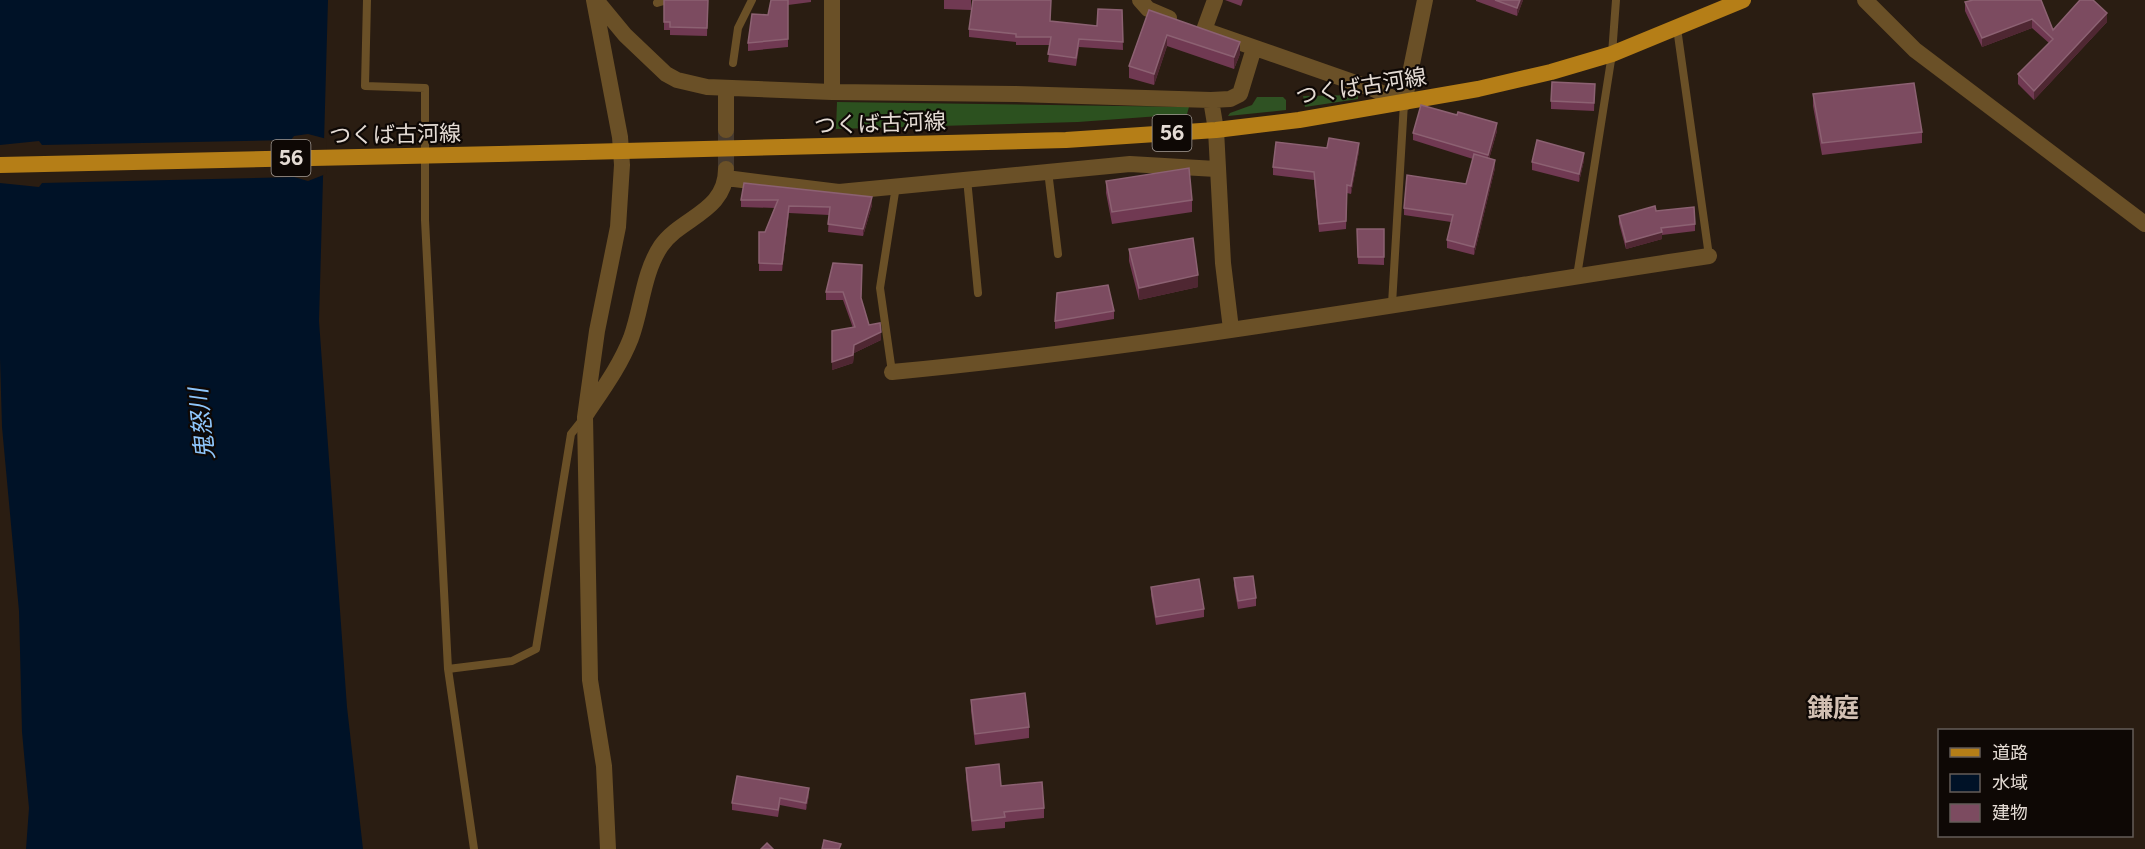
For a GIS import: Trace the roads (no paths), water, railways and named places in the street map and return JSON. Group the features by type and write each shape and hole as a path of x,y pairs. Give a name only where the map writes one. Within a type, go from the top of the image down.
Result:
{"main road":[{"name":"つくば古河線","path":"0,165 1066,140 1216,129 1404,103 1488,87 1612,54 1743,0"}],"street":[{"path":"595,0 625,35 666,74 691,84 726,89 1230,99 1240,94 1254,48"},
{"path":"595,0 621,152 618,227 595,341 585,417 590,680 604,766 608,849"},
{"path":"832,0 832,92"},
{"path":"1140,0 1148,9 1373,89 1404,103 1425,0"},
{"path":"1193,26 1215,0"},
{"path":"1865,0 1915,50 2145,224"},
{"path":"726,89 726,130"},
{"path":"1211,100 1216,129 1216,169 1231,329"},
{"path":"585,417 620,364 641,307 652,262 673,232 712,205 726,173 839,192 1130,164 1216,169"},
{"path":"892,372 984,364 1231,329 1709,256"}],"lane":[{"path":"367,0 365,86 425,88 425,220 448,669 474,849"},
{"path":"657,3 667,0"},
{"path":"733,63 736,35 752,0"},
{"path":"1577,276 1612,54 1616,0"},
{"path":"1677,28 1709,256"},
{"path":"1392,304 1404,103"},
{"path":"1048,171 1058,254"},
{"path":"967,179 978,293"},
{"path":"892,372 880,288 897,185"},
{"path":"448,669 512,661 536,649 571,434 585,417"}],"water":[{"name":"鬼怒川","path":"0,0 328,0 319,321 347,707 363,849 26,849 29,808 22,732 19,611 2,427"}],"tunnel":[{"path":"726,130 726,169"}],"district":[{"name":"鎌庭","path":"1833,708"}]}
